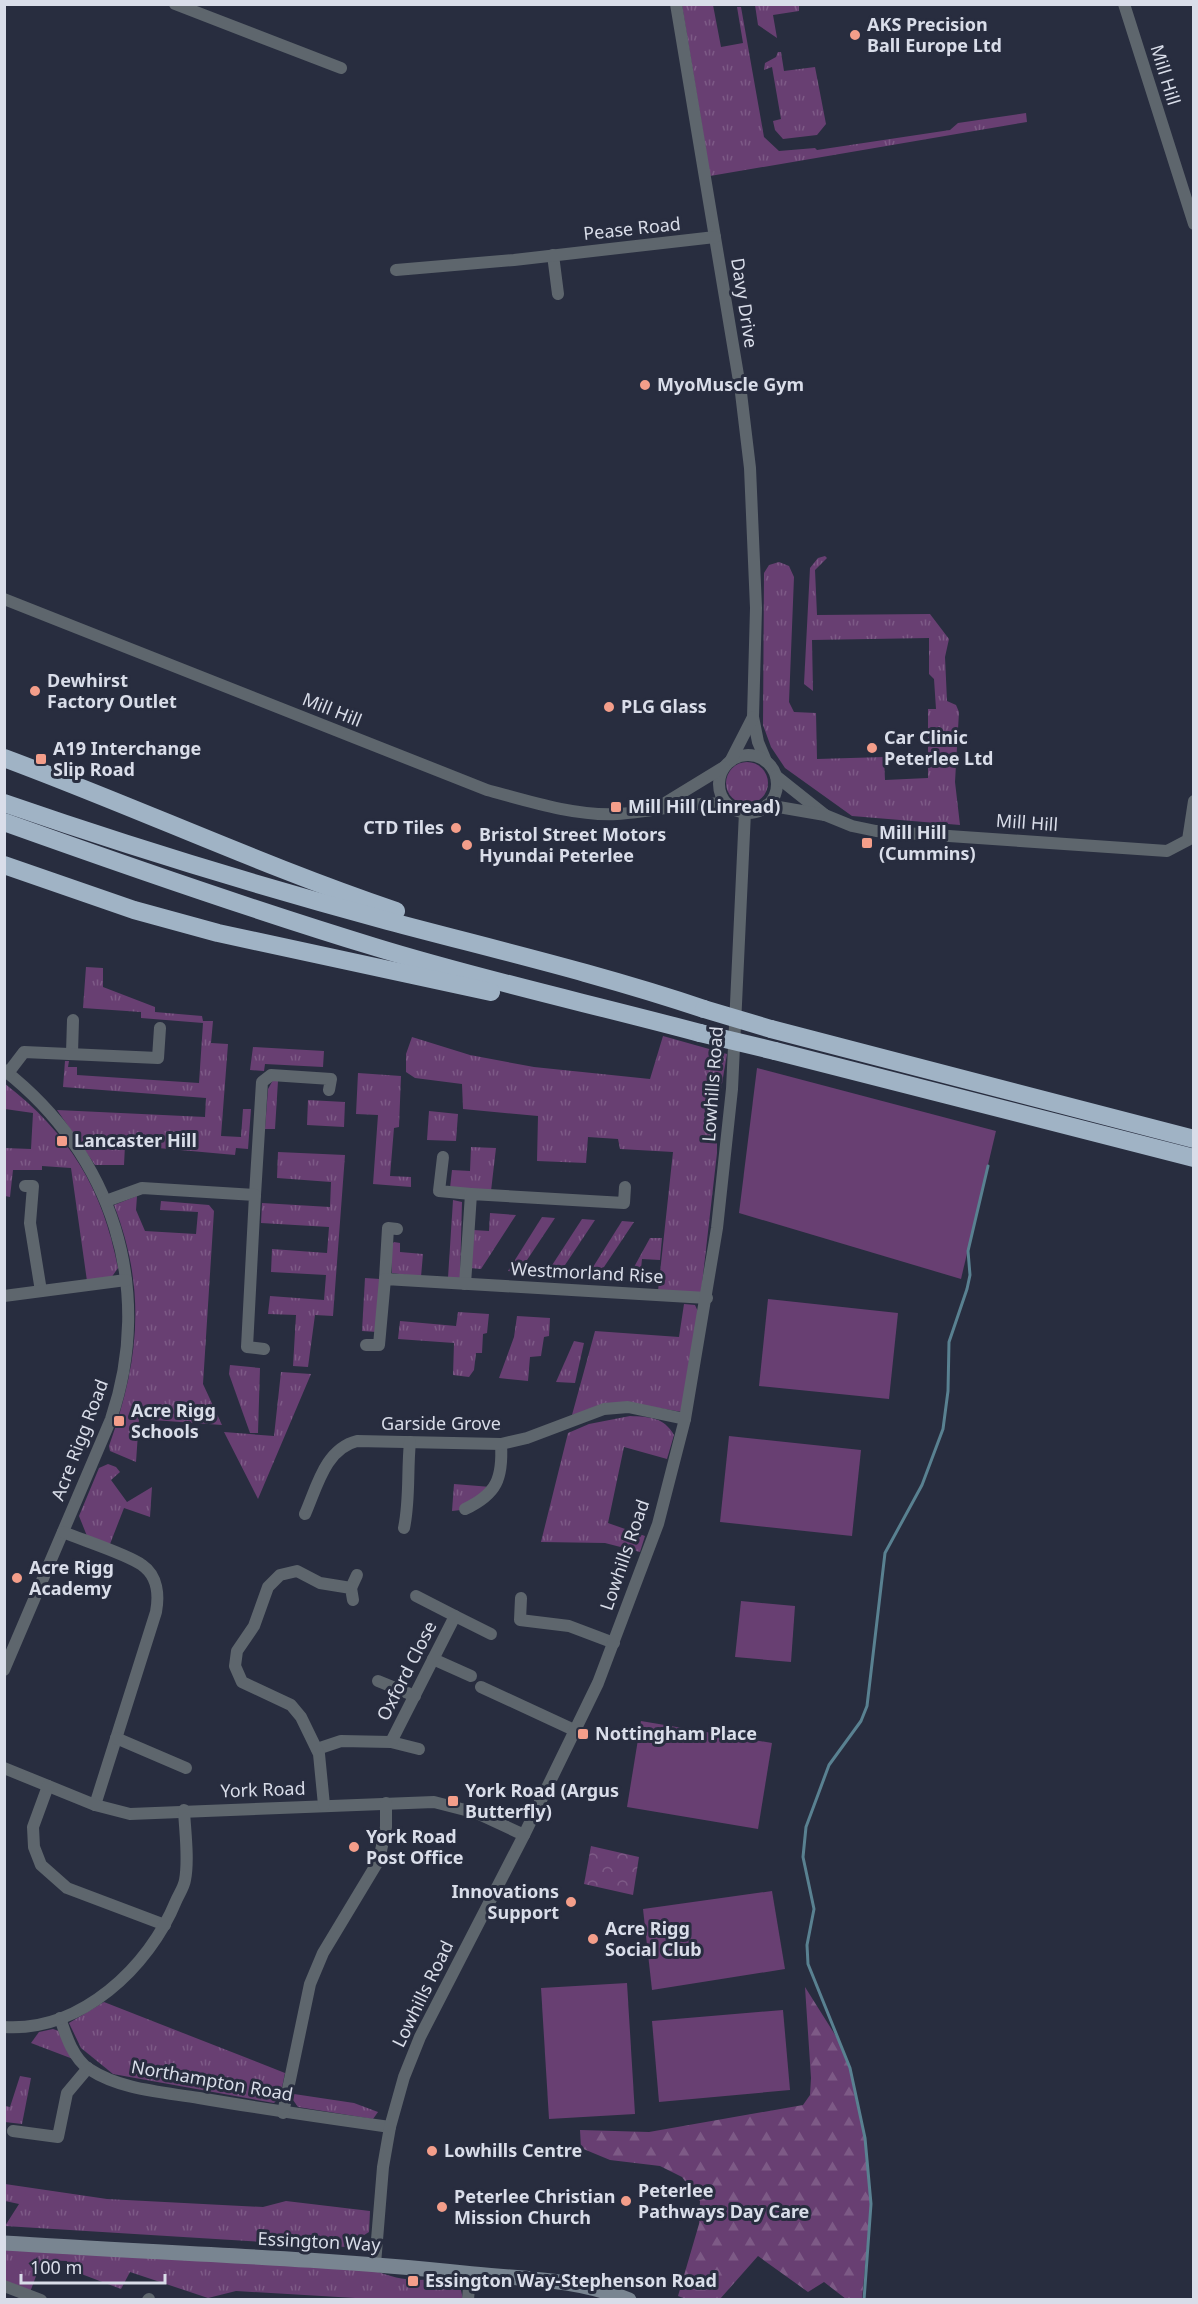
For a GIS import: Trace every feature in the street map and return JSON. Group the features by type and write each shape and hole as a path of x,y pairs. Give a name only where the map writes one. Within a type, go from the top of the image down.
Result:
{"highway":[{"path":"4,758 92,791 301,879 402,914 490,938 537,959"},
{"path":"4,803 250,882 537,959 771,1029 1194,1139"},
{"path":"4,822 175,883 375,947 486,978 1194,1158"},
{"path":"4,865 134,910 218,933 593,1015 649,1019"}],"street":[{"path":"175,4 341,68"},
{"name":"Davy Drive","path":"676,4 741,393 750,468 756,608 753,717 758,742 766,761"},
{"name":"Mill Hill","path":"1124,4 1194,224"},
{"name":"Pease Road","path":"396,270 715,237"},
{"path":"553,255 558,294"},
{"name":"Mill Hill","path":"4,599 487,790 567,808 615,814 656,808 727,804"},
{"name":"Davy Drive","path":"728,763 753,717"},
{"path":"750,755 766,761 776,776 775,793 767,805 754,812 745,812 727,804 719,786 728,763 750,755"},
{"name":"Mill Hill","path":"656,808 728,763"},
{"name":"Mill Hill","path":"776,776 825,816"},
{"name":"Mill Hill","path":"767,805 825,816 852,826 876,831 1167,851 1188,840 1194,801"},
{"name":"Lowhills Road","path":"375,2264 378,2211 390,2127 404,2077 420,2037 524,1835 614,1643 658,1524 685,1419 707,1298 732,1089 745,812"},
{"path":"72,1053 73,1020"},
{"path":"6,1072 24,1052 158,1058 160,1028"},
{"name":"Acre Rigg Road","path":"4,1670 98,1454 121,1390 129,1324 126,1280 120,1244 106,1201 86,1162 59,1122 6,1072"},
{"path":"264,1349 247,1347 262,1082 271,1075 331,1079 329,1090"},
{"path":"443,1157 440,1191 624,1203 625,1187"},
{"path":"25,1186 33,1186 30,1223 41,1291"},
{"path":"106,1201 142,1188 255,1195"},
{"path":"465,1284 471,1194"},
{"path":"366,1345 380,1346 388,1228 397,1229"},
{"name":"Westmorland Rise","path":"385,1279 707,1298"},
{"path":"4,1296 126,1280"},
{"name":"Garside Grove","path":"305,1514 332,1454 344,1444 357,1441 501,1444 527,1438 604,1409 628,1407 685,1419"},
{"path":"404,1528 408,1506 406,1477 410,1442"},
{"path":"465,1509 483,1501 497,1484 502,1464 501,1444"},
{"path":"63,1532 143,1565 153,1577 159,1595 156,1612 95,1805"},
{"path":"324,1805 317,1749 301,1717 291,1705 242,1682 234,1666 237,1651 254,1626 268,1587 280,1575 297,1571 320,1583 352,1594 357,1575"},
{"path":"416,1596 455,1616"},
{"path":"521,1598 520,1620 569,1626 614,1643"},
{"name":"Oxford Close","path":"317,1749 341,1741 391,1742 455,1616 491,1634"},
{"path":"433,1659 471,1676"},
{"path":"378,1681 414,1696"},
{"path":"481,1687 574,1730"},
{"path":"116,1738 186,1768"},
{"path":"391,1742 419,1749"},
{"name":"York Road","path":"4,1768 95,1805 130,1814 184,1810 434,1802 477,1813 524,1835"},
{"path":"48,1786 33,1827 34,1847 41,1865 67,1888 165,1925"},
{"path":"283,2113 310,1984 320,1959 379,1860 386,1827 386,1803"},
{"path":"4,2027 27,2027 60,2018 99,1998 140,1961 165,1925 185,1879 184,1810"},
{"name":"Northampton Road","path":"60,2018 68,2041 88,2068 117,2082 158,2092 283,2113 390,2127"},
{"path":"13,2131 58,2137 67,2093 88,2068"},
{"name":"Essington Way","path":"4,2243 375,2264 511,2276 572,2284 629,2300"},
{"path":"468,2300 470,2274"},
{"path":"4,2286 41,2300"}],"green space":[{"path":"682,5 713,5 721,47 743,43 737,7 741,7 764,137 779,151 815,148 817,150 950,130 958,123 1026,113 1027,122 710,176"},
{"path":"755,5 799,5 799,11 773,15 777,38 758,25"},
{"path":"778,52 781,52 784,71 815,67 826,124 817,135 783,139 775,130 773,121 781,119 772,67 764,70 765,63 776,57"},
{"path":"825,556 827,558 815,570 817,615 930,614 949,639 945,657 947,701 956,705 959,712 955,782 960,825 852,816 785,768 771,747 763,725 764,573 769,565 779,562 789,566 794,577 789,702 794,712 816,713 817,759 884,757 885,780 928,778 928,709 936,709 934,679 929,674 929,638 812,640 813,691 804,684 810,568 818,558"},
{"path":"747,762 755,763 762,768 767,775 767,791 762,798 755,803 747,804 739,803 732,798 727,791 726,783 727,775 732,768 739,763"},
{"path":"86,967 103,968 103,987 155,1007 155,1012 202,1016 203,1021 213,1021 211,1043 228,1044 221,1136 241,1137 243,1109 251,1109 248,1149 236,1148 235,1155 125,1145 124,1165 95,1165 57,1110 205,1117 206,1098 63,1087 65,1061 69,1061 68,1067 77,1067 77,1075 199,1083 203,1023 141,1018 141,1012 83,1008"},
{"path":"663,1036 727,1054 717,1113 717,1153 701,1293 658,1291 673,1152 620,1149 618,1139 588,1137 586,1163 537,1161 538,1116 463,1109 462,1084 415,1078 406,1072 406,1054 412,1037 470,1055 534,1067 650,1079"},
{"path":"253,1047 324,1051 323,1067 265,1064 264,1071 250,1070"},
{"path":"757,1068 996,1131 961,1279 739,1213"},
{"path":"358,1073 401,1076 399,1127 394,1128 390,1176 411,1177 411,1187 373,1184 378,1115 356,1114"},
{"path":"273,1080 278,1081 275,1129 265,1129 268,1089"},
{"path":"4,1083 47,1122 80,1165 103,1213 111,1239 118,1268 111,1278 87,1281 71,1168 42,1166 42,1170 13,1170 10,1197 5,1196 5,1148 31,1149 33,1113 5,1109"},
{"path":"308,1100 345,1102 344,1127 307,1125"},
{"path":"429,1111 458,1114 456,1141 427,1140"},
{"path":"471,1147 496,1148 491,1191 450,1188 452,1170 470,1171"},
{"path":"278,1152 345,1155 333,1316 315,1315 308,1367 293,1366 296,1315 268,1314 270,1296 324,1300 326,1275 271,1272 272,1249 327,1253 329,1227 261,1223 262,1203 330,1207 331,1182 277,1178"},
{"path":"137,1196 136,1210 145,1231 196,1234 198,1212 160,1210 161,1201 209,1205 214,1211 203,1384 222,1425 139,1419 136,1462 110,1451 109,1446 127,1385 135,1326 135,1297 131,1267 114,1205"},
{"path":"453,1200 462,1202 460,1278 448,1278"},
{"path":"490,1213 516,1215 481,1269 470,1268 473,1230 489,1231"},
{"path":"542,1217 555,1218 519,1272 508,1271"},
{"path":"582,1219 595,1220 559,1274 547,1273"},
{"path":"622,1221 634,1222 598,1276 588,1275"},
{"path":"650,1238 662,1238 660,1260 642,1259 640,1279 628,1278"},
{"path":"394,1242 400,1243 400,1252 423,1254 421,1277 392,1273 391,1245"},
{"path":"365,1278 380,1279 377,1332 362,1331"},
{"path":"768,1299 898,1313 889,1399 759,1386"},
{"path":"684,1304 695,1305 700,1316 682,1412 629,1403 572,1415 595,1331 679,1337"},
{"path":"458,1312 489,1314 487,1333 483,1334 482,1353 476,1353 474,1370 469,1377 453,1375 454,1343 398,1339 400,1321 456,1326"},
{"path":"517,1316 550,1318 549,1336 544,1337 541,1356 530,1357 528,1381 499,1378 514,1337"},
{"path":"574,1341 584,1343 575,1383 556,1382"},
{"path":"230,1365 260,1368 258,1433 250,1433 229,1374"},
{"path":"281,1372 311,1374 258,1499 224,1432 274,1436"},
{"path":"630,1416 661,1421 674,1435 667,1459 624,1447 608,1523 645,1536 640,1552 605,1543 541,1542 568,1433 589,1424"},
{"path":"729,1436 861,1450 852,1536 720,1522"},
{"path":"108,1464 116,1467 120,1472 111,1480 127,1502 152,1487 150,1517 124,1508 110,1544 87,1536 79,1516 99,1468"},
{"path":"454,1484 491,1487 461,1510 452,1511"},
{"path":"741,1601 795,1606 791,1662 735,1657"},
{"path":"641,1721 772,1743 758,1829 627,1807"},
{"path":"591,1846 639,1857 633,1895 584,1884"},
{"path":"772,1891 785,1969 652,1990 643,1909"},
{"path":"627,1983 635,2114 549,2119 541,1988"},
{"path":"805,1987 839,2041 852,2076 865,2138 871,2204 862,2299 846,2299 824,2282 808,2292 758,2256 720,2299 686,2299 678,2296 699,2224 700,2201 682,2177 660,2166 610,2160 581,2148 580,2130 649,2132 803,2105 810,2095 811,2078"},
{"path":"104,2002 285,2073 280,2097 274,2103 113,2074 81,2048 69,2023"},
{"path":"783,2010 790,2090 659,2102 652,2021"},
{"path":"53,2029 59,2031 73,2059 31,2043 39,2032"},
{"path":"20,2076 31,2078 22,2124 5,2122 5,2106 10,2107"},
{"path":"294,2094 354,2103 378,2112 373,2119 298,2107 293,2100"},
{"path":"5,2184 107,2199 263,2207 286,2201 370,2211 369,2232 345,2247 5,2226 19,2204 5,2201"},
{"path":"4,2247 375,2271 408,2280 424,2280 441,2276 460,2286 463,2299 372,2299 236,2291 208,2298 130,2272 121,2289 68,2269 67,2261 42,2260 29,2295 5,2286"}],"waterway":[{"path":"864,2300 871,2204 865,2138 850,2068 808,1964 807,1945 814,1909 803,1857 806,1827 829,1765 861,1721 867,1706 885,1553 922,1485 943,1429 948,1391 949,1342 967,1289 970,1275 968,1251 988,1166"}],"place":[{"name":"AKS Precision Ball Europe Ltd","path":"855,35"},
{"name":"MyoMuscle Gym","path":"645,385"},
{"name":"Dewhirst Factory Outlet","path":"35,691"},
{"name":"PLG Glass","path":"609,707"},
{"name":"Car Clinic Peterlee Ltd","path":"872,748"},
{"name":"A19 Interchange Slip Road","path":"41,759"},
{"name":"Mill Hill (Linread)","path":"616,807"},
{"name":"CTD Tiles","path":"456,828"},
{"name":"Mill Hill (Cummins)","path":"867,843"},
{"name":"Bristol Street Motors Hyundai Peterlee","path":"467,845"},
{"name":"Lancaster Hill","path":"62,1141"},
{"name":"Acre Rigg Schools","path":"119,1421"},
{"name":"Acre Rigg Academy","path":"17,1578"},
{"name":"Nottingham Place","path":"583,1734"},
{"name":"York Road (Argus Butterfly)","path":"453,1801"},
{"name":"York Road Post Office","path":"354,1847"},
{"name":"Innovations Support","path":"571,1902"},
{"name":"Acre Rigg Social Club","path":"593,1939"},
{"name":"Lowhills Centre","path":"432,2151"},
{"name":"Peterlee Pathways Day Care","path":"626,2201"},
{"name":"Peterlee Christian Mission Church","path":"442,2207"},
{"name":"Essington Way-Stephenson Road","path":"413,2281"}]}
